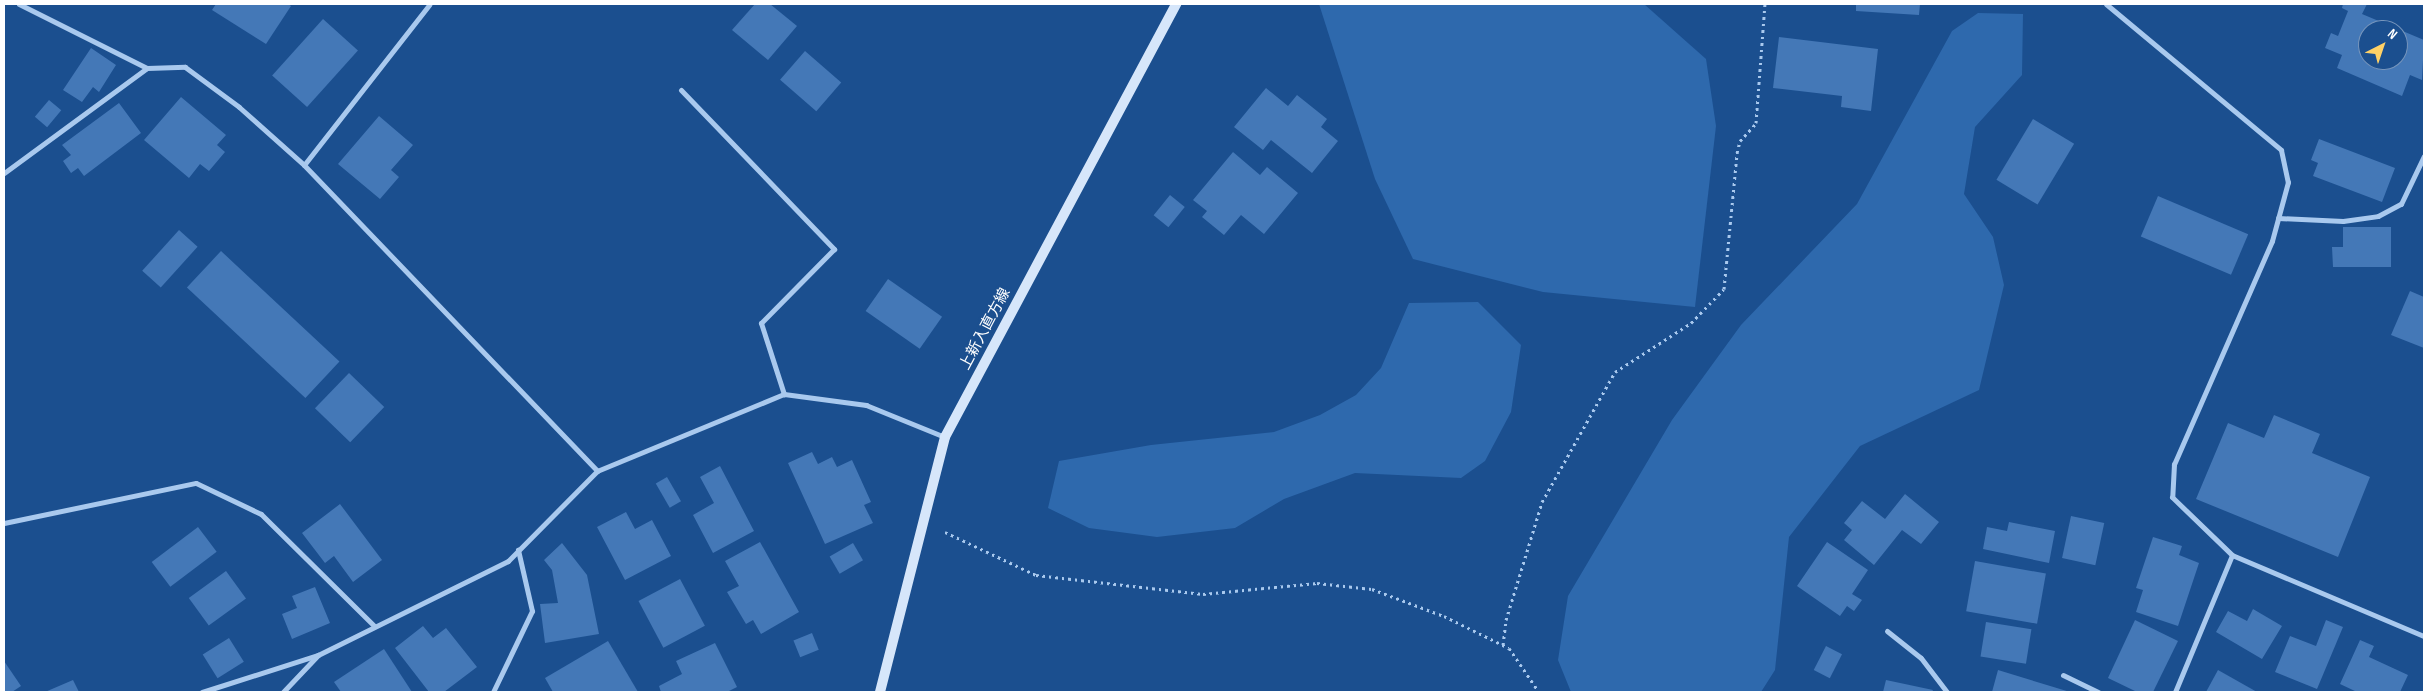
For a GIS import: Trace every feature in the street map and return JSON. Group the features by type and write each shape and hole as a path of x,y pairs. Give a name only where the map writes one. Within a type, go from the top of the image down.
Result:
{"main road":[{"name":"上新入直方線","path":"880,692 945,437 1176,4"}],"street":[{"path":"19,4 147,68 185,67 304,165 597,471"},
{"path":"304,165 430,4"},
{"path":"2106,4 2281,150 2288,182 2278,218 2174,464 2172,498 2232,555 2424,636"},
{"path":"4,173 147,68"},
{"path":"681,90 834,250 761,323 784,394"},
{"path":"2278,218 2343,221 2378,216 2401,204 2424,156"},
{"path":"202,692 318,655 508,561 597,471 784,394 866,405 945,437"},
{"path":"4,523 196,483 261,514 374,626"},
{"path":"493,692 532,610 518,550"},
{"path":"2175,692 2232,555"},
{"path":"1887,631 1921,658 1947,692"},
{"path":"283,692 318,655"},
{"path":"2063,675 2098,692"}],"path":[{"path":"1503,645 1506,620 1542,502 1615,372 1691,323 1724,289 1737,153 1740,142 1756,123 1765,4"},
{"path":"924,522 1036,575 1203,594 1317,583 1372,589 1444,616 1503,645 1539,692"}],"shaded area":[{"path":"1319,4 1644,4 1706,59 1716,126 1695,307 1543,292 1413,259 1375,179"},
{"path":"1978,13 2023,14 2022,75 1975,127 1964,194 1993,237 2004,285 1979,390 1860,446 1789,537 1775,670 1761,692 1571,692 1558,660 1568,596 1672,420 1741,325 1857,204 1952,31"},
{"path":"1478,302 1521,345 1511,412 1485,461 1461,478 1355,473 1284,499 1235,528 1157,537 1089,528 1048,508 1059,461 1151,445 1274,432 1320,415 1356,395 1381,368 1409,303"}],"building":[{"path":"216,4 288,4 291,6 266,44 212,10"},
{"path":"755,4 770,4 797,26 768,60 732,30"},
{"path":"1856,4 1920,4 1919,15 1856,11"},
{"path":"2343,4 2367,4 2362,14 2376,20 2358,20 2358,70 2408,70 2408,33 2424,40 2422,80 2410,75 2402,96 2337,68 2342,55 2325,48 2331,33 2338,36 2348,11 2342,8"},
{"path":"323,19 358,50 307,107 272,75"},
{"path":"1779,37 1878,49 1871,111 1841,107 1842,96 1773,88"},
{"path":"91,48 116,65 99,92 93,87 82,102 63,90"},
{"path":"805,51 841,82 816,111 780,80"},
{"path":"1266,88 1288,106 1297,95 1327,119 1321,127 1338,141 1312,173 1271,140 1263,150 1234,127"},
{"path":"181,97 226,135 217,145 225,152 209,171 200,164 189,178 144,140"},
{"path":"49,100 61,110 47,127 35,117"},
{"path":"119,103 141,133 84,176 78,168 71,173 63,161 71,155 62,145"},
{"path":"379,116 413,145 391,170 399,177 380,199 338,164"},
{"path":"2033,119 2074,144 2038,205 1996,180"},
{"path":"2319,139 2395,168 2382,202 2313,176 2318,163 2311,160"},
{"path":"1233,152 1260,175 1267,167 1298,193 1264,234 1241,215 1224,235 1202,217 1207,211 1193,200"},
{"path":"1170,195 1185,207 1168,227 1154,215"},
{"path":"2158,196 2248,234 2231,275 2141,237"},
{"path":"2343,227 2391,227 2391,267 2333,267 2332,247 2343,247"},
{"path":"179,230 198,247 161,288 142,271"},
{"path":"221,251 339,361 305,398 187,288"},
{"path":"888,279 942,317 920,349 866,311"},
{"path":"2410,291 2424,297 2424,348 2391,335"},
{"path":"349,373 384,407 350,442 315,408"},
{"path":"2274,415 2320,434 2312,453 2370,477 2338,557 2196,499 2228,423 2264,438"},
{"path":"812,452 818,464 832,457 837,467 852,460 871,502 864,505 873,523 825,544 788,463"},
{"path":"720,466 754,531 713,553 693,515 714,503 700,477"},
{"path":"667,477 681,501 670,508 656,483"},
{"path":"1905,494 1939,522 1921,544 1902,530 1874,565 1844,540 1852,530 1844,523 1862,501 1885,519"},
{"path":"340,504 382,560 353,582 334,556 325,563 302,533"},
{"path":"626,512 635,529 652,520 671,556 625,580 597,527"},
{"path":"2071,516 2104,523 2095,565 2062,558"},
{"path":"2009,522 2055,531 2049,563 1983,549 1987,527 2007,531"},
{"path":"198,527 217,552 170,587 152,562"},
{"path":"2153,537 2182,546 2179,555 2199,563 2178,626 2136,612 2143,590 2136,588"},
{"path":"760,542 799,612 761,634 753,620 746,624 727,592 739,586 725,561"},
{"path":"1827,542 1868,570 1852,594 1862,600 1854,611 1847,606 1840,616 1797,586"},
{"path":"562,543 587,575 599,634 545,643 540,604 558,603 552,570 544,560"},
{"path":"853,543 863,560 840,574 830,556"},
{"path":"1975,561 2046,574 2037,624 1966,611"},
{"path":"226,571 246,599 209,626 189,598"},
{"path":"680,579 705,626 663,648 639,601"},
{"path":"315,587 330,623 292,639 282,614 297,608 292,596"},
{"path":"2253,609 2282,626 2262,659 2216,632 2228,611 2247,621"},
{"path":"2135,620 2178,641 2153,692 2137,692 2108,678"},
{"path":"2326,620 2343,627 2317,689 2275,672 2290,636 2316,646"},
{"path":"1986,622 2031,629 2026,664 1981,657"},
{"path":"423,626 433,638 446,628 477,667 444,692 429,692 395,648"},
{"path":"812,633 819,650 800,657 793,640"},
{"path":"229,638 244,662 218,678 203,654"},
{"path":"2360,640 2374,646 2369,657 2408,675 2400,692 2357,692 2340,684"},
{"path":"608,641 638,692 553,692 545,678"},
{"path":"715,643 737,687 727,692 661,692 659,686 682,674 676,661"},
{"path":"1826,646 1842,654 1830,678 1814,670"},
{"path":"384,649 412,692 341,692 334,682"},
{"path":"4,661 21,686 12,692 4,692"},
{"path":"1998,670 2070,692 1992,692"},
{"path":"2218,670 2257,692 2206,692"},
{"path":"73,680 79,692 45,692"},
{"path":"1886,680 1933,690 1932,692 1883,692"}]}
